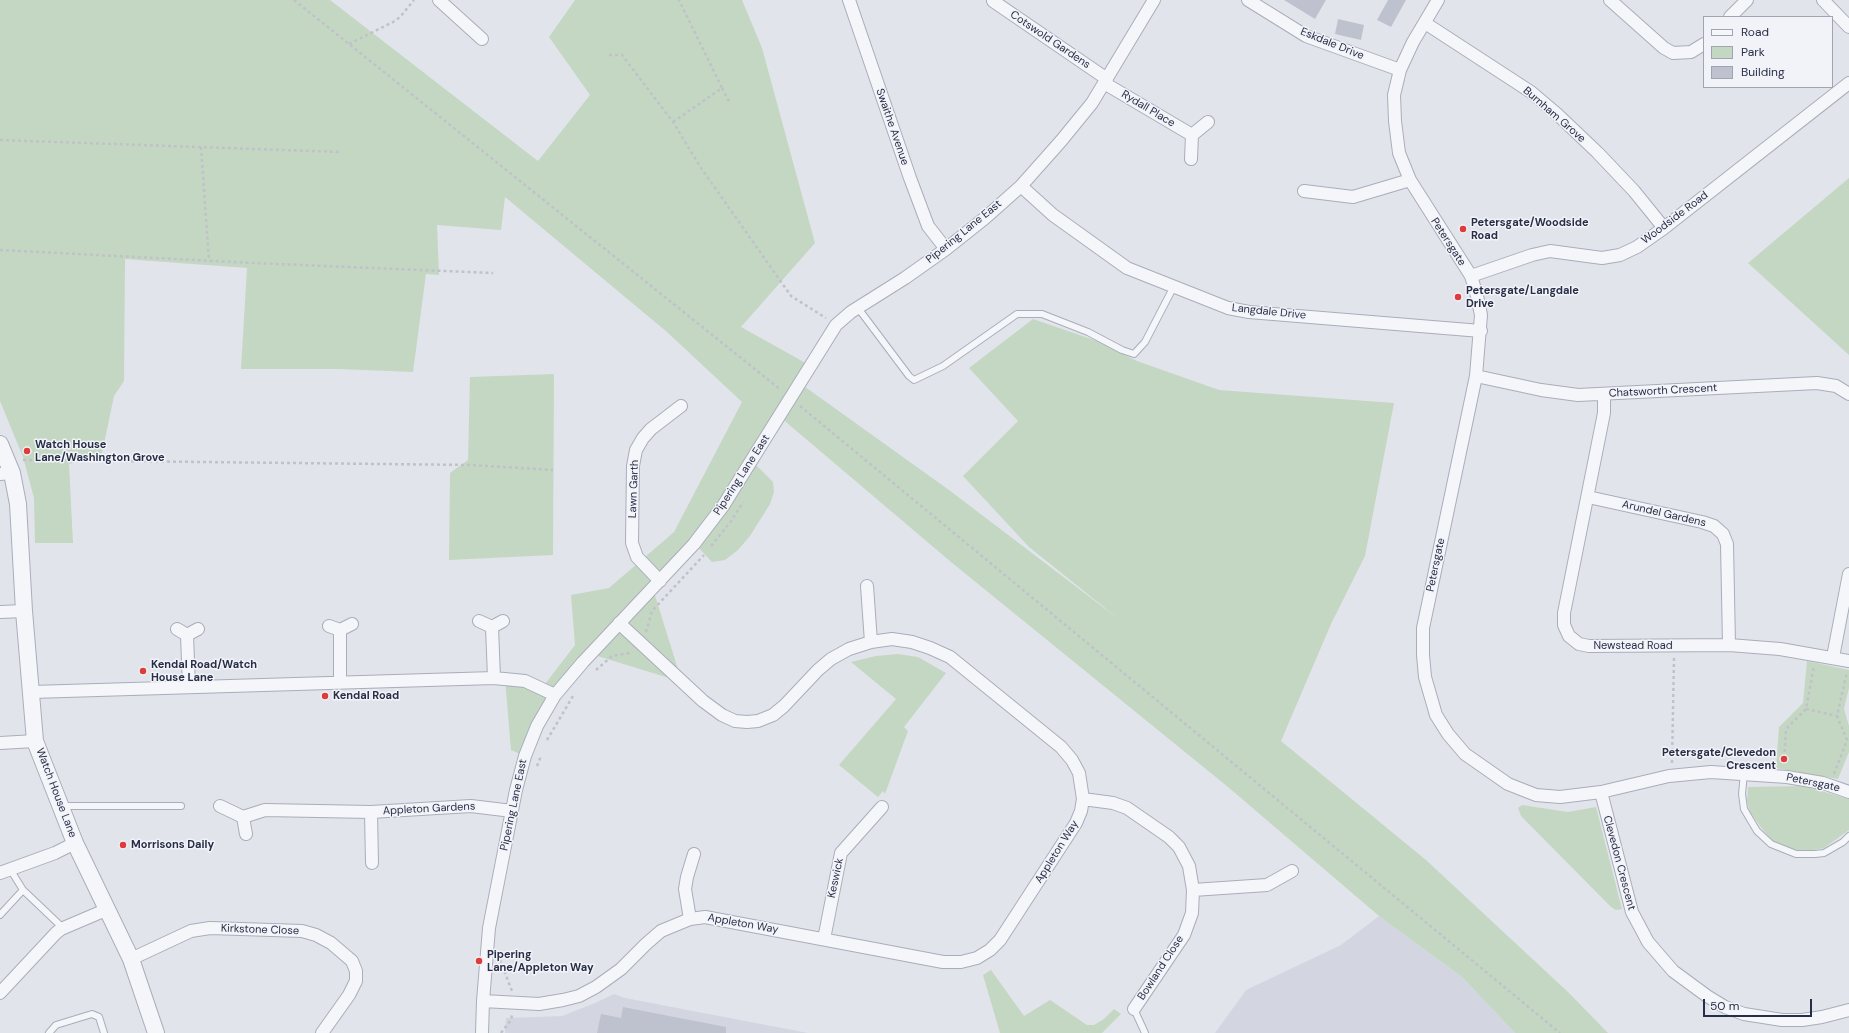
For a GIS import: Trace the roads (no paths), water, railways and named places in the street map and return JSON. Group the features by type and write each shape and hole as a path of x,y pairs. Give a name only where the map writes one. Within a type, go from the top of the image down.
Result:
{"street":[{"path":"440,0 482,39"},
{"name":"Swaithe Avenue","path":"849,0 928,226 946,249"},
{"name":"Pipering Lane East","path":"482,1033 489,928 512,811 525,756 537,726 555,695 583,662 694,544 723,506 791,399 836,324 946,249 985,218 1021,186 1092,103 1154,0"},
{"name":"Eskdale Drive","path":"1248,0 1306,36 1400,70"},
{"name":"Petersgate","path":"1438,0 1413,42 1400,70 1394,95 1395,121 1399,153 1410,180 1471,276 1480,309 1481,331 1476,376 1423,628 1425,677 1436,715 1448,734 1465,754 1508,784 1536,795 1560,797 1601,792 1673,776 1711,772 1784,776 1830,786 1849,792"},
{"path":"1610,0 1664,48 1673,53 1692,52 1703,45"},
{"path":"1731,16 1747,0"},
{"path":"1823,0 1849,27"},
{"name":"Cotswold Gardens","path":"993,1 1106,81"},
{"name":"Burnham Grove","path":"1425,23 1531,92 1557,114 1634,191 1664,228"},
{"name":"Rydall Place","path":"1106,81 1192,135"},
{"name":"Woodside Road","path":"1471,276 1532,255 1550,252 1602,258 1620,255 1637,248 1849,83"},
{"path":"1190,159 1192,135 1208,122"},
{"path":"1304,191 1353,196 1410,180"},
{"name":"Langdale Drive","path":"1021,186 1053,215 1126,268 1173,288 1228,308 1249,312 1481,331"},
{"name":"Chatsworth Crescent","path":"1476,376 1541,390 1578,395 1817,383 1836,386 1849,394"},
{"name":"Newstead Road","path":"1604,394 1604,413 1564,613 1564,625 1569,636 1579,644 1589,646 1729,645 1780,649 1833,657 1848,665"},
{"name":"Lawn Garth","path":"660,581 637,557 632,543 633,466 636,450 643,438 651,429 681,406"},
{"name":"Watch House Lane","path":"0,444 6,469 18,504 24,611 35,742 75,843 131,959 156,1033"},
{"name":"Arundel Gardens","path":"1588,497 1702,522 1714,526 1723,534 1727,544 1729,645"},
{"path":"1833,657 1849,574"},
{"path":"866,586 871,642"},
{"path":"0,612 24,611"},
{"path":"492,627 503,620"},
{"path":"479,621 492,627"},
{"name":"Appleton Way","path":"483,1001 539,1004 579,996 596,987 621,969 661,931 690,919 705,917 943,962 961,962 977,958 990,950 1000,940 1076,823 1081,811 1083,799 1079,773 1072,760 1061,747 950,658 930,648 912,642 892,639 871,642 849,649 831,659 818,670 784,706 773,715 758,721 747,722 735,721 722,715 703,701 619,623"},
{"path":"340,683 334,628 352,624"},
{"path":"492,627 494,678"},
{"path":"187,631 189,687"},
{"path":"32,692 494,678 525,681 555,695"},
{"path":"0,743 35,742"},
{"name":"Clevedon Crescent","path":"1601,792 1632,912 1648,942 1673,971 1707,996 1744,1014 1782,1020 1802,1020 1822,1017 1849,1010"},
{"name":"Bowland Close","path":"1083,799 1113,803 1127,808 1169,836 1179,847 1189,866 1193,890 1192,913 1184,934 1134,1009"},
{"path":"220,806 243,817 246,834"},
{"name":"Appleton Gardens","path":"243,817 265,810 371,812 471,806 512,811"},
{"name":"Keswick","path":"824,939 842,853 882,807"},
{"name":"Appleton Gardens","path":"371,812 372,863"},
{"path":"5,871 55,853 75,843"},
{"path":"690,919 685,889 694,854"},
{"path":"1193,890 1267,885 1292,871"},
{"path":"0,993 56,933 63,928 108,909"},
{"name":"Kirkstone Close","path":"131,959 190,931 210,928 302,931 316,935 332,943 352,961 356,971 356,981 349,995 322,1033"}],"lane":[{"path":"858,308 909,376 914,380 943,366 1017,314 1042,314 1088,332 1122,350 1134,354 1145,342 1173,288"},
{"path":"1744,773 1742,794 1744,809 1757,831 1771,844 1796,854 1815,854 1830,850 1843,842 1849,836"},
{"path":"60,806 180,806"},
{"path":"5,871 63,928"},
{"path":"0,915 23,890"},
{"path":"1134,1009 1144,1033"},
{"path":"49,1033 56,1025 92,1014 99,1017 104,1033"}],"place":[{"name":"Petersgate/Woodside Road","path":"1463,229"},
{"name":"Petersgate/Langdale Drive","path":"1458,297"},
{"name":"Watch House Lane/Washington Grove","path":"27,451"},
{"name":"Kendal Road/Watch House Lane","path":"143,671"},
{"name":"Kendal Road","path":"325,696"},
{"name":"Petersgate/Clevedon Crescent","path":"1784,759"},
{"name":"Morrisons Daily","path":"123,845"},
{"name":"Pipering Lane/Appleton Way","path":"479,961"}]}
